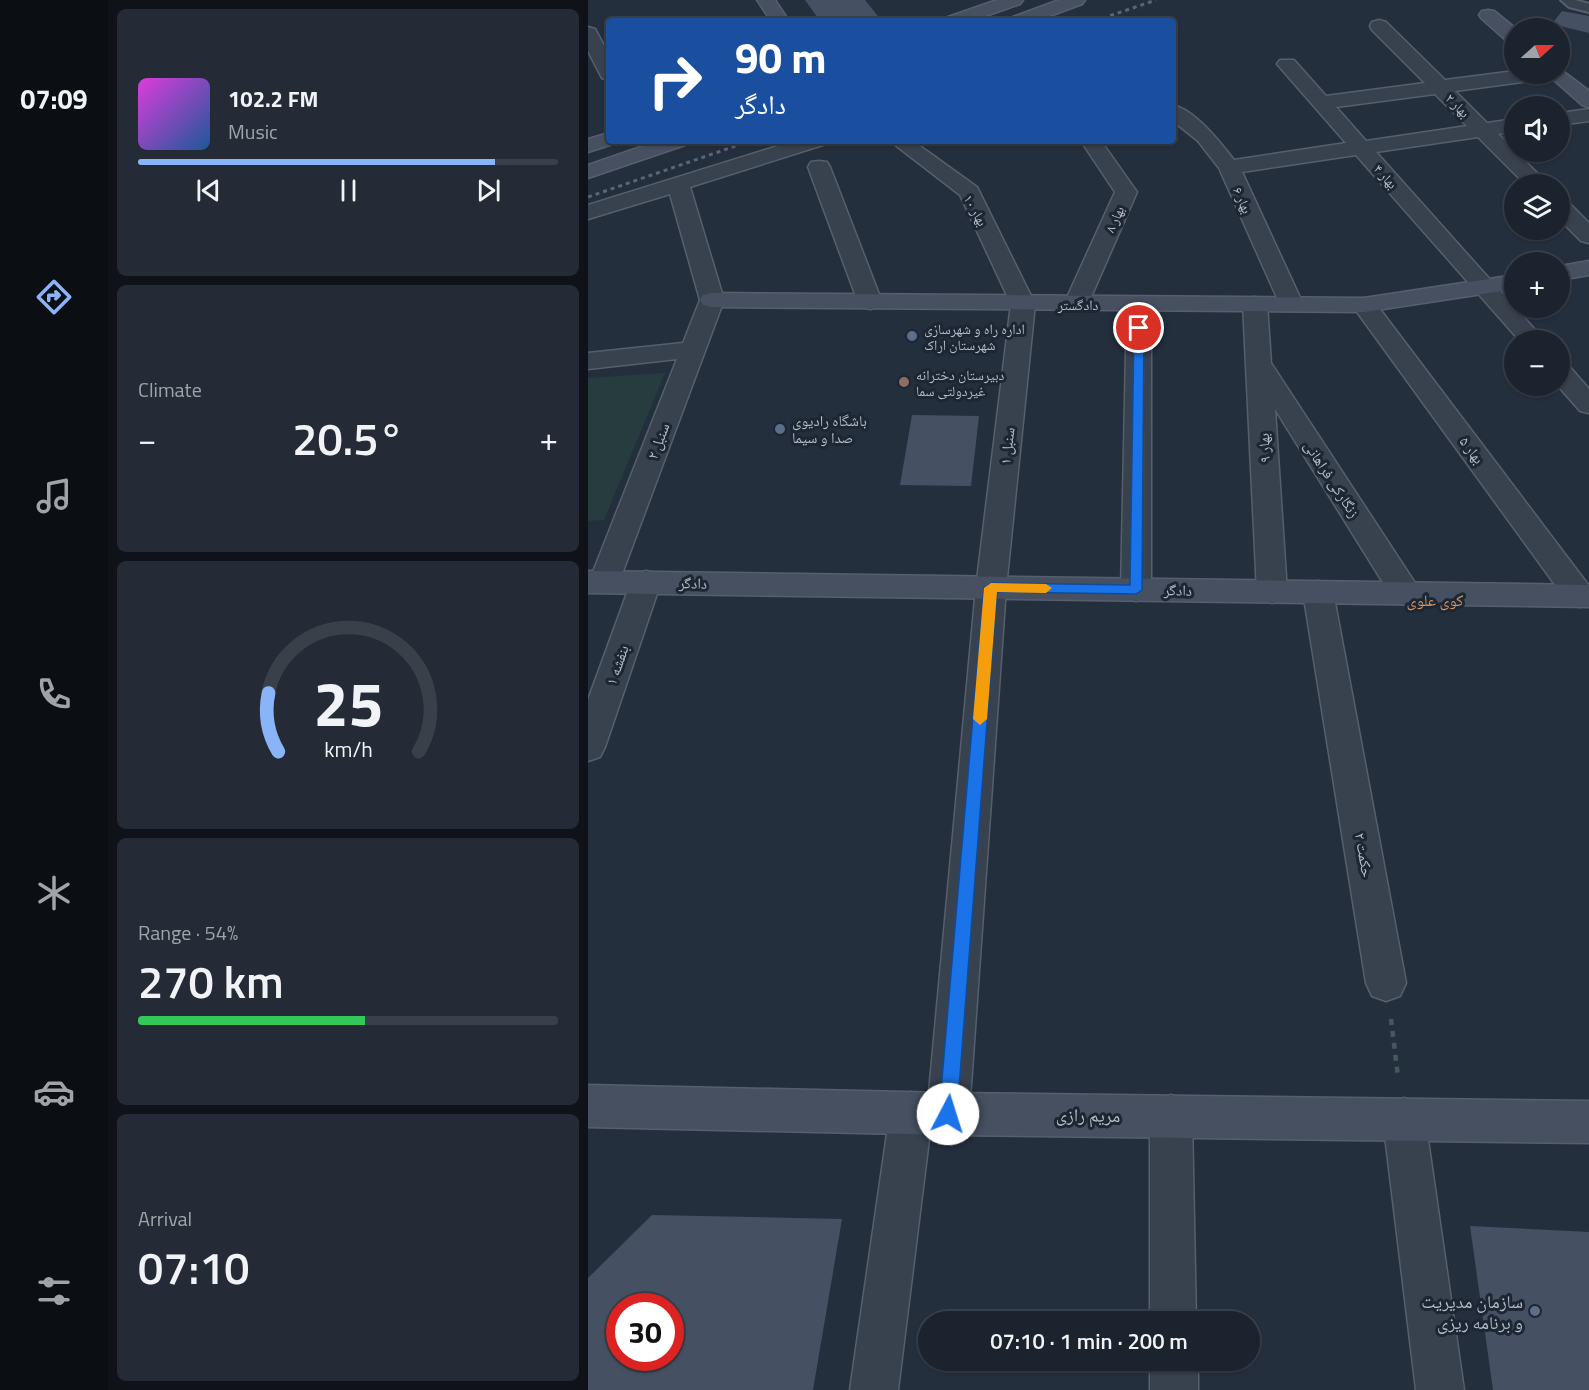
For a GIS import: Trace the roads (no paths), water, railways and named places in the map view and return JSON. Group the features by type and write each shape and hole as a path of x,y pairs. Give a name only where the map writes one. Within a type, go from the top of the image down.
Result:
{"street":[{"path":"766,0 778,18"},
{"path":"963,18 1014,0"},
{"path":"1027,18 1076,0"},
{"path":"1488,15 1504,29"},
{"name":"بهار ۲","path":"1379,26 1527,174"},
{"path":"588,33 606,68"},
{"name":"بهار ۴","path":"1287,64 1523,330"},
{"path":"1321,103 1504,78"},
{"path":"1569,84 1589,101"},
{"name":"بهار ۶","path":"1176,113 1205,137 1228,167 1291,304"},
{"path":"1570,117 1589,114"},
{"path":"1228,167 1504,127"},
{"path":"588,146 606,140"},
{"path":"588,172 669,144"},
{"path":"588,212 806,144"},
{"name":"بهار ۱۰","path":"904,144 969,192 1023,304"},
{"name":"بهار ۸","path":"1076,304 1126,192 1093,144"},
{"path":"819,167 870,302"},
{"path":"678,184 712,300"},
{"path":"1570,217 1589,236"},
{"path":"1570,271 1589,268"},
{"name":"دادگستر","path":"712,300 1023,304 1364,304 1504,284"},
{"name":"سنبل ۲","path":"593,574 694,349 712,300"},
{"name":"سنبل ۱","path":"874,1390 930,1113 1023,304"},
{"path":"1136,590 1139,304"},
{"name":"بهار ۹","path":"1255,304 1272,592"},
{"name":"بهار ۵","path":"1364,304 1585,596"},
{"path":"588,362 694,349"},
{"name":"زنگارکی فراهانی","path":"1258,364 1406,594"},
{"path":"1570,383 1589,405"},
{"name":"دادگر","path":"593,574 646,582 1585,596"},
{"name":"بنفشه ۱","path":"588,747 646,582"},
{"name":"حکمت ۲","path":"1318,592 1386,983"},
{"name":"مریم رازی","path":"588,1106 1589,1122"},
{"path":"1171,1116 1173,1311"},
{"path":"1404,1119 1440,1390"},
{"path":"1174,1371 1174,1390"}],"lane":[{"path":"1568,0 1573,4 1589,8"}],"railway":[{"path":"1104,18 1156,0"},
{"path":"588,197 741,144"}],"place":[{"name":"اداره راه و شهرسازی شهرستان اراک","path":"912,336"},
{"name":"دبیرستان دخترانه غیردولتی سما","path":"904,382"},
{"name":"باشگاه رادیوی صدا و سیما","path":"780,429"},
{"name":"سازمان مدیریت و برنامه ریزی","path":"1535,1311"}],"district":[{"name":"کوی علوی","path":"1435,600"}]}
